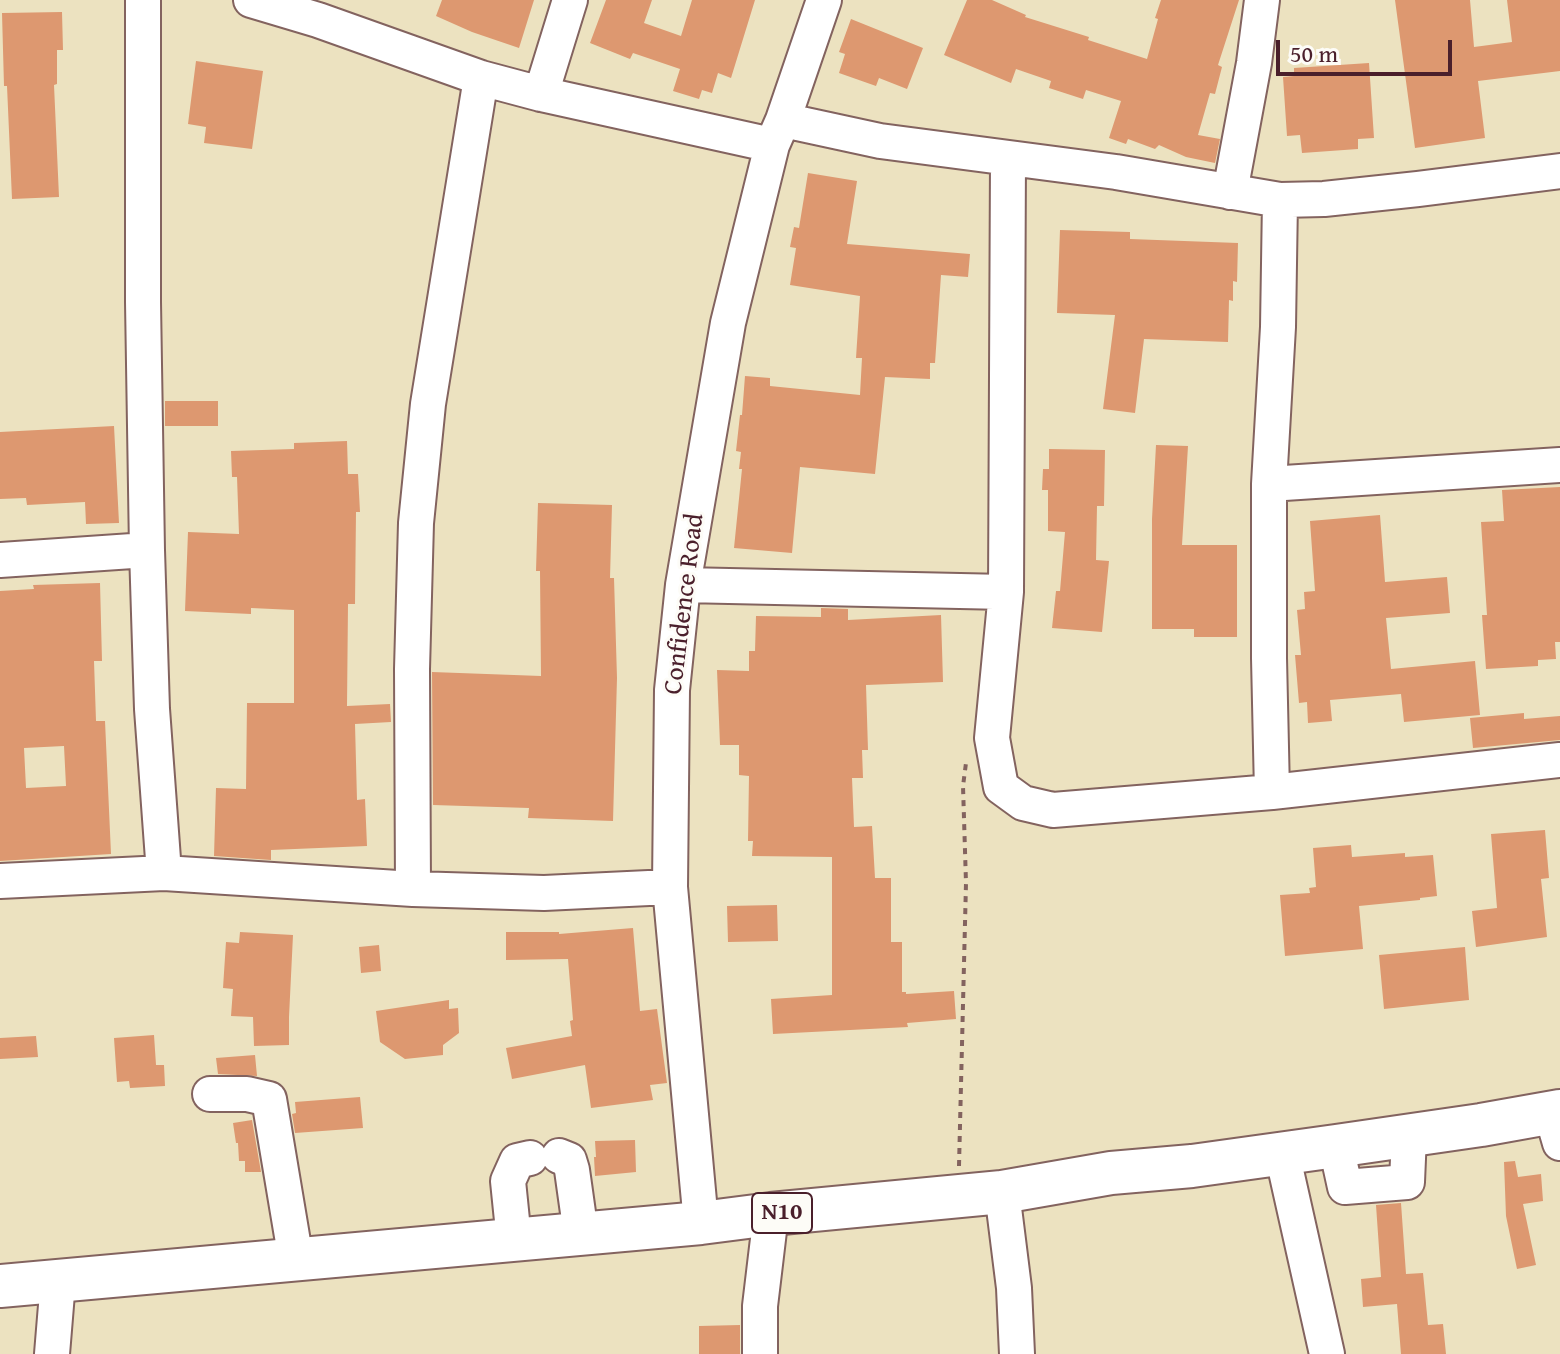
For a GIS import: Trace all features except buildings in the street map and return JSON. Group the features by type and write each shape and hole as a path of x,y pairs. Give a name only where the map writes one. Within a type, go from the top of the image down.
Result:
{"main road":[{"name":"N10","path":"0,1286 701,1223 1002,1192 1111,1173 1192,1166 1409,1135 1557,1122"}],"street":[{"path":"143,0 147,550 152,709 164,873"},
{"path":"251,0 321,10 481,78 541,94 777,133 880,141 1116,172 1280,200 1324,199 1560,171"},
{"path":"541,94 570,0"},
{"name":"Confidence Road","path":"701,1223 670,887 672,690 683,585 728,323 777,133 824,0"},
{"path":"1230,192 1254,63 1262,0"},
{"path":"413,889 412,669 416,523 428,404 481,78"},
{"path":"1008,159 1006,592 992,738 1001,787 1023,803 1053,810 1272,792 1560,760"},
{"path":"1272,792 1269,484 1278,327 1280,200"},
{"path":"1269,484 1560,465"},
{"path":"0,560 147,550"},
{"path":"683,585 1006,592"},
{"path":"0,881 164,873 413,889 544,893 670,887"},
{"path":"210,1094 247,1094 269,1099 296,1260"},
{"path":"1282,1153 1327,1354"},
{"path":"514,1240 508,1181 517,1161 544,1157 569,1160 581,1234"},
{"path":"1002,1192 1014,1288 1017,1354"},
{"path":"760,1354 760,1306 771,1214"},
{"path":"52,1354 58,1281"}],"path":[{"path":"961,1196 959,1154 966,883 963,786 967,746 992,738"}]}
